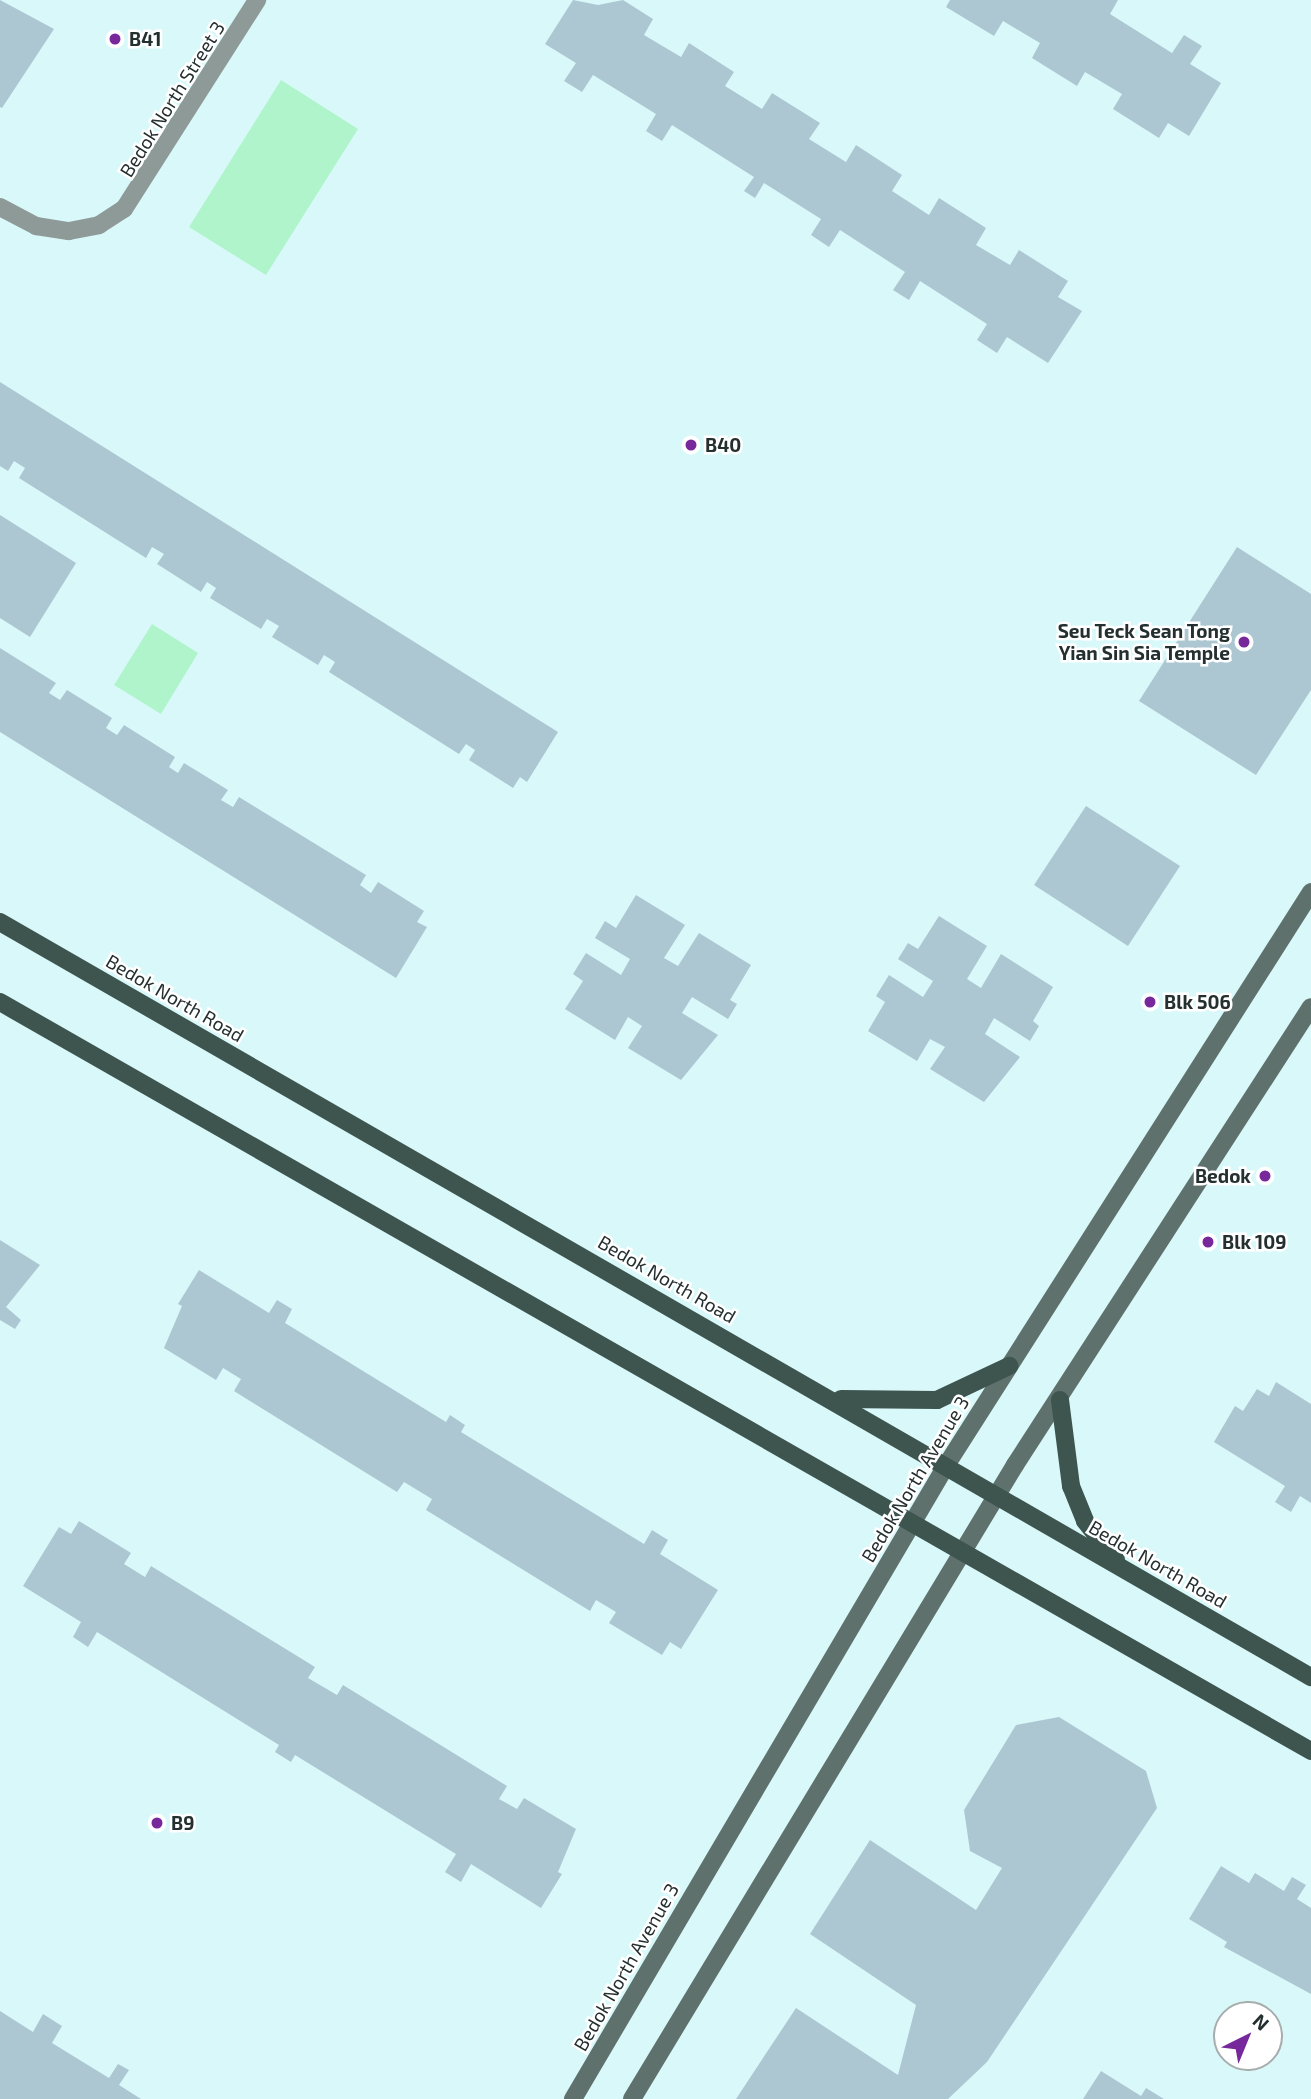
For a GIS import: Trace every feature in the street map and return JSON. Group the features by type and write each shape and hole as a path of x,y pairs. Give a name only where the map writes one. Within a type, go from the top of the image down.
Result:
{"main road":[{"name":"Bedok North Avenue 3","path":"573,2099 947,1464 1311,892"},
{"name":"Bedok North Road","path":"0,922 947,1464 1311,1677"},
{"path":"0,1003 1311,1751"},
{"path":"632,2099 999,1495 1311,1007"},
{"path":"834,1399 937,1400 1009,1366"},
{"path":"1060,1400 1071,1486 1085,1521 1124,1570"}],"street":[{"name":"Bedok North Street 3","path":"0,207 36,226 69,231 99,225 124,209 257,0"}],"green space":[{"path":"281,80 358,129 266,275 189,227"},
{"path":"152,624 198,653 161,714 114,685"}],"building":[{"path":"0,0 54,29 2,108 0,107"},
{"path":"573,0 598,5 623,0 653,19 644,35 681,57 689,43 734,72 725,86 762,109 772,93 820,123 809,139 846,162 856,145 902,175 892,191 929,215 939,198 986,228 976,245 1010,265 1019,250 1068,281 1058,297 1082,311 1048,363 1007,337 997,353 977,340 987,324 920,281 909,300 893,290 905,272 840,230 829,247 811,235 821,219 764,183 755,198 744,191 754,177 672,125 662,141 646,131 656,114 593,75 582,92 564,81 576,63 545,44"},
{"path":"950,0 1118,0 1110,14 1172,53 1184,35 1202,46 1190,64 1221,83 1189,136 1168,123 1159,138 1113,109 1122,94 1085,72 1077,86 1032,58 1040,43 1003,21 994,36 946,7"},
{"path":"0,382 558,732 527,782 520,777 513,788 469,760 475,750 466,744 459,754 329,672 335,662 324,655 318,665 272,637 279,626 267,619 261,629 210,598 216,588 207,582 201,592 157,564 164,554 152,547 146,558 19,478 25,468 14,461 8,471 0,466"},
{"path":"0,515 76,563 30,637 0,618"},
{"name":"Seu Teck Sean Tong Yian Sin Sia Temple","path":"1237,547 1311,594 1311,690 1256,775 1139,701"},
{"path":"0,648 56,683 49,693 60,700 67,690 112,718 106,728 117,735 124,725 175,757 169,767 178,773 184,763 228,790 221,800 233,807 239,797 366,875 360,885 371,893 378,882 424,911 417,922 427,927 396,978 0,732"},
{"path":"1086,806 1180,866 1128,946 1034,885"},
{"path":"636,895 685,925 664,958 678,966 699,933 751,965 730,1000 737,1004 728,1019 692,997 682,1013 718,1035 681,1080 628,1048 642,1026 628,1017 615,1040 565,1009 583,981 573,974 586,953 621,975 630,959 595,938 605,921 616,928"},
{"path":"939,916 987,946 967,979 981,988 1001,954 1053,987 1033,1021 1039,1026 1030,1041 994,1018 985,1034 1020,1057 984,1102 930,1069 945,1047 930,1039 917,1061 868,1031 885,1002 876,996 889,975 923,997 933,981 898,959 908,943 918,949"},
{"path":"0,1240 40,1265 6,1307 21,1320 15,1329 0,1320"},
{"path":"199,1270 269,1313 277,1300 292,1309 285,1323 446,1422 450,1415 465,1425 461,1432 644,1544 652,1530 668,1540 660,1554 718,1590 681,1649 670,1642 662,1655 609,1623 616,1612 596,1600 590,1611 426,1510 432,1499 404,1482 397,1492 234,1391 241,1379 223,1368 216,1380 164,1348 182,1306 178,1304"},
{"path":"1276,1382 1311,1404 1311,1503 1300,1496 1291,1512 1275,1502 1285,1486 1214,1442 1235,1406 1243,1411 1257,1389 1269,1396"},
{"path":"79,1521 131,1553 124,1564 145,1577 151,1566 315,1667 308,1678 337,1695 343,1685 507,1786 499,1799 517,1809 524,1798 576,1829 558,1872 562,1874 541,1908 471,1864 461,1882 445,1872 456,1854 295,1755 291,1762 275,1752 279,1745 97,1632 88,1647 73,1637 81,1622 23,1586 59,1527 71,1534"},
{"path":"1059,1717 1146,1771 1157,1808 987,2062 948,2099 736,2099 796,2008 898,2075 916,2005 810,1934 870,1840 976,1910 1002,1868 970,1851 964,1810 1016,1725"},
{"path":"1221,1866 1249,1883 1255,1873 1284,1891 1292,1877 1306,1885 1297,1899 1311,1908 1311,1994 1224,1947 1227,1942 1189,1919"},
{"path":"0,2011 33,2032 43,2014 62,2026 52,2043 109,2078 118,2064 129,2070 119,2085 141,2099 0,2099"},
{"path":"1101,2071 1141,2096 1146,2088 1164,2099 1083,2099"}],"place":[{"name":"B41","path":"115,39"},
{"name":"B40","path":"691,445"},
{"name":"Seu Teck Sean Tong Yian Sin Sia Temple","path":"1244,642"},
{"name":"Blk 506","path":"1150,1002"},
{"name":"Bedok","path":"1265,1176"},
{"name":"Blk 109","path":"1208,1242"},
{"name":"B9","path":"157,1823"}]}
